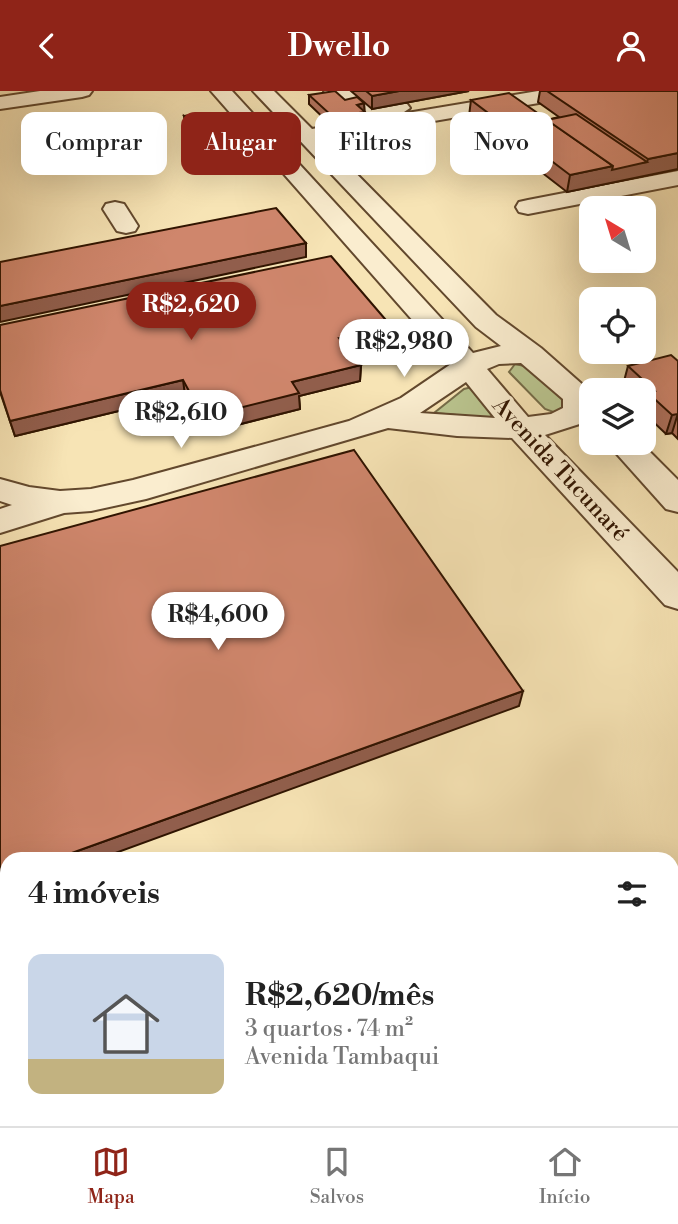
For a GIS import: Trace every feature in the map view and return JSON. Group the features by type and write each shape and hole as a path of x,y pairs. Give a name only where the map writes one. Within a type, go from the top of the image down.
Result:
{"street":[{"path":"0,103 82,91"},
{"name":"Avenida Tucunaré","path":"222,91 468,365 519,428 678,595"},
{"path":"334,91 373,111 504,91"},
{"path":"308,136 574,91"},
{"path":"273,94 308,136 486,321 531,354 579,398"},
{"path":"528,207 678,177"},
{"path":"0,521 60,502 134,491 360,428 386,418 426,396 468,365 498,355 531,354"},
{"path":"386,418 485,428 519,428 570,419 579,411"},
{"path":"633,455 678,502"},
{"path":"0,490 28,499 60,502"}],"green space":[{"path":"515,364 529,367 569,406 559,414 545,409 509,372"},
{"path":"472,387 497,413 491,418 434,413 464,389"}],"building":[{"path":"335,91 345,100 357,97 364,103 357,105 365,112 328,112 309,95"},
{"path":"366,91 399,91 372,96"},
{"path":"547,91 678,91 678,153 648,159"},
{"path":"509,93 536,112 487,112 471,100"},
{"path":"576,114 647,162 612,170 613,166 553,124 553,119"},
{"path":"553,124 613,166 570,175 553,162"},
{"path":"276,208 306,243 0,306 0,262"},
{"path":"331,256 391,326 339,338 361,365 292,382 299,393 203,417 183,380 10,421 0,390 0,325"},
{"path":"671,355 678,361 678,414 672,415 656,400 656,378 641,378 628,366 656,364 656,359"},
{"path":"354,450 523,691 74,852 0,852 0,546"}]}
